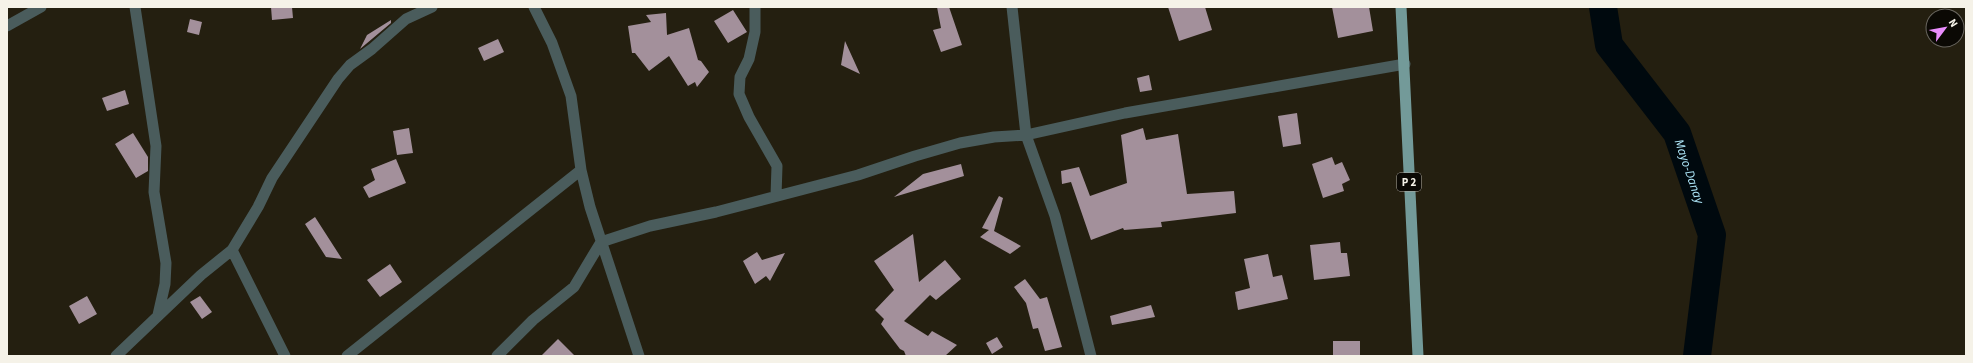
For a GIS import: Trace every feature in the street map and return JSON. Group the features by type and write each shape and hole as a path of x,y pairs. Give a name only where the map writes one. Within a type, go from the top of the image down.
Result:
{"main road":[{"name":"P 2","path":"1401,7 1405,64 1410,222 1418,356"}],"street":[{"path":"7,26 41,7"},
{"path":"135,7 155,138 154,192 166,263 165,284 158,315"},
{"path":"116,356 201,275 232,250 258,207 272,178 346,70 377,46 406,19 432,7"},
{"path":"534,7 552,43 571,96 581,170 601,242 639,356"},
{"path":"755,7 755,32 749,59 740,77 739,94 749,118 776,166 776,196"},
{"path":"1012,7 1026,135 1056,216 1091,356"},
{"path":"497,356 533,320 574,287 601,242 650,226 716,212 858,175 960,143 994,137 1026,135 1125,113 1405,64"},
{"path":"347,356 581,170"},
{"path":"232,250 285,356"}],"building":[{"path":"271,7 292,7 293,18 272,20"},
{"path":"937,7 949,7 962,45 941,52 933,30 941,28"},
{"path":"1168,7 1205,7 1212,30 1179,41"},
{"path":"1332,7 1369,7 1373,31 1338,38"},
{"path":"733,10 747,32 728,43 714,21"},
{"path":"666,13 667,35 689,28 698,60 701,61 709,72 697,87 695,82 688,86 669,56 649,71 635,53 632,53 628,26 651,22 646,15"},
{"path":"190,19 202,22 199,35 187,32"},
{"path":"391,20 391,23 360,49 367,35"},
{"path":"498,39 504,52 484,61 478,48"},
{"path":"845,41 860,74 841,65"},
{"path":"1149,75 1152,90 1140,92 1137,78"},
{"path":"125,90 129,104 107,111 102,98"},
{"path":"1297,113 1301,144 1283,147 1278,116"},
{"path":"409,128 413,153 397,155 393,131"},
{"path":"1143,128 1146,140 1178,134 1187,194 1234,191 1236,213 1161,222 1162,227 1124,230 1123,228 1091,240 1071,182 1062,184 1061,171 1079,167 1090,196 1127,183 1121,135"},
{"path":"133,133 148,157 148,171 136,178 115,144"},
{"path":"1332,157 1335,165 1342,162 1350,180 1342,184 1344,191 1323,198 1312,164"},
{"path":"396,159 406,183 369,198 363,187 375,180 371,169"},
{"path":"961,164 964,176 894,197 923,174"},
{"path":"999,196 1003,198 994,231 1021,246 1010,254 980,237 989,230 982,228"},
{"path":"315,217 342,259 326,257 305,224"},
{"path":"913,234 919,282 945,260 961,279 936,300 930,295 904,321 928,336 932,331 957,345 945,356 906,356 904,351 900,349 881,324 884,319 875,310 894,290 874,261"},
{"path":"1340,242 1341,253 1347,253 1350,276 1314,280 1310,245"},
{"path":"757,252 762,260 785,253 770,281 766,276 755,284 743,261"},
{"path":"1268,254 1273,277 1282,275 1288,299 1238,310 1235,292 1250,288 1244,259"},
{"path":"390,264 402,282 380,297 367,280"},
{"path":"1025,279 1040,299 1047,297 1062,347 1045,351 1038,328 1033,329 1026,303 1014,287"},
{"path":"87,296 97,314 79,324 69,306"},
{"path":"200,296 212,312 202,319 190,302"},
{"path":"1151,305 1155,317 1112,325 1110,316"},
{"path":"997,337 1003,347 992,354 986,343"},
{"path":"558,339 575,356 541,356"},
{"path":"1333,341 1360,341 1360,356 1333,356"}],"waterway":[{"name":"Mayo-Danay","path":"1603,7 1609,45 1677,133 1712,235 1697,356"}]}
